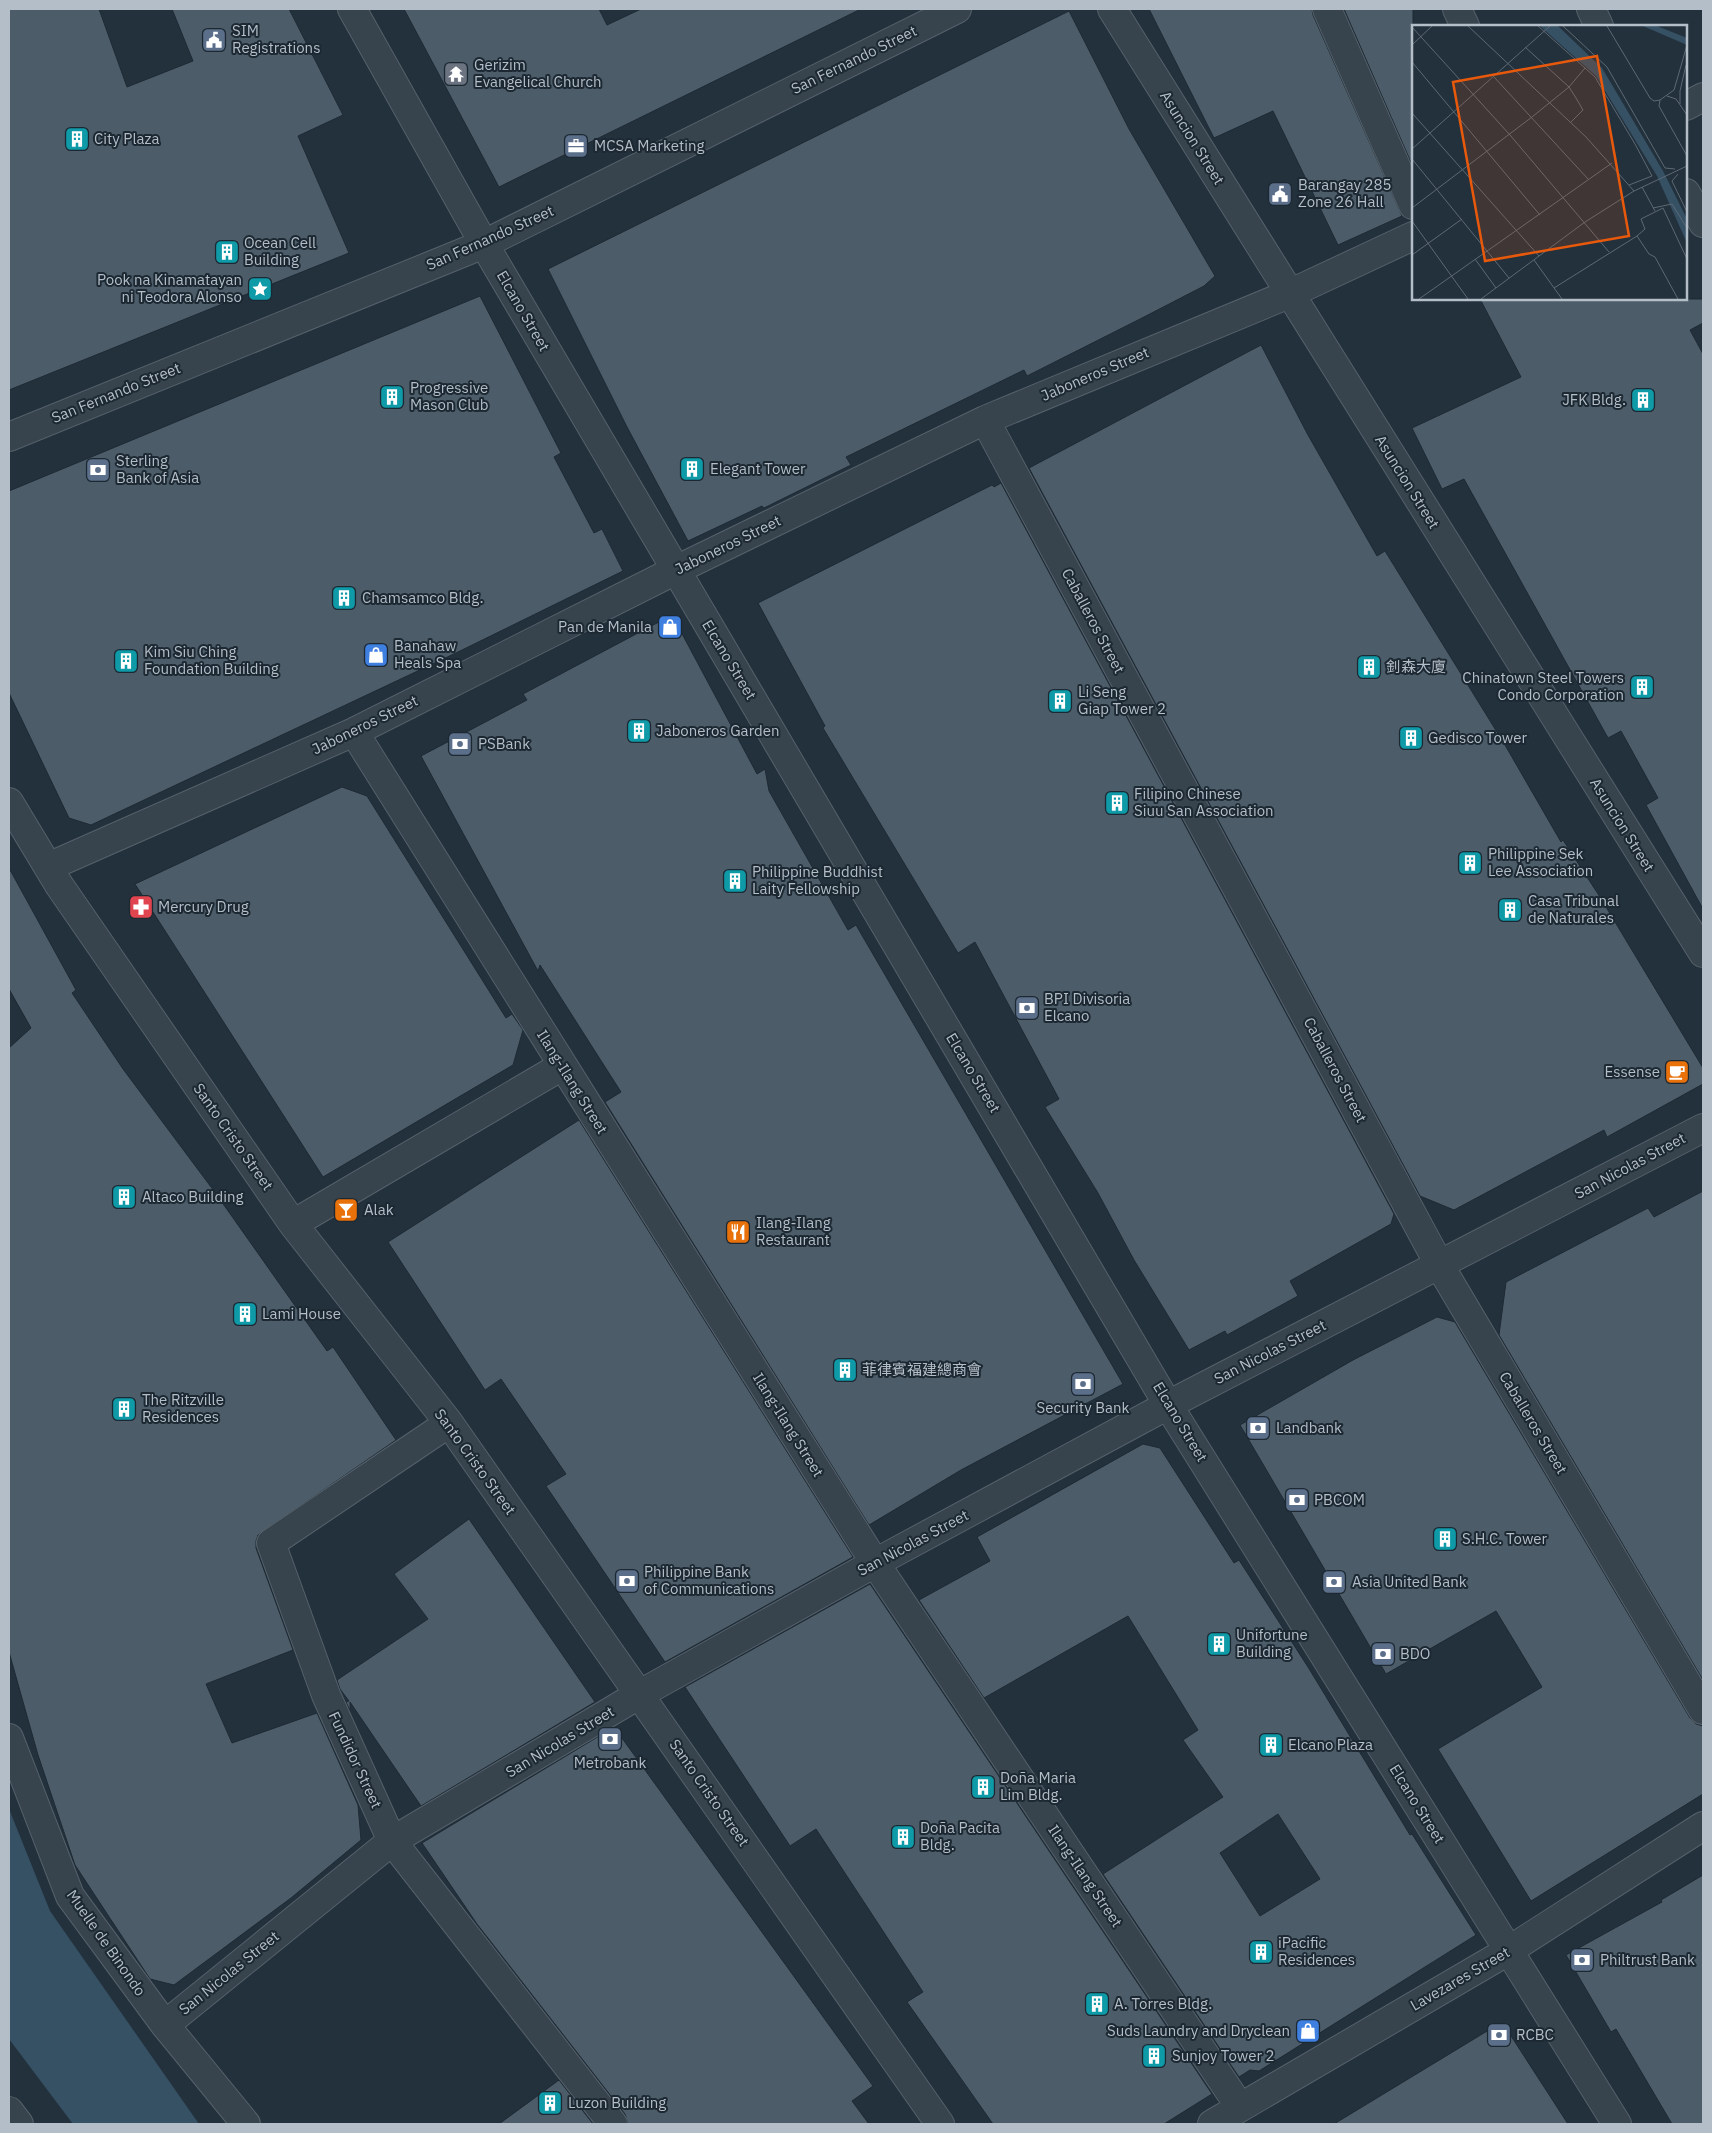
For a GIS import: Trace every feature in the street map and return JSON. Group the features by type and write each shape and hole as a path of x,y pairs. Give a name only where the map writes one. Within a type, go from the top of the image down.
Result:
{"street":[{"name":"Elcano Street","path":"352,9 484,244 1168,1405 1617,2124"},
{"name":"San Fernando Street","path":"9,437 484,244 957,9"},
{"name":"Asuncion Street","path":"1112,9 1703,953"},
{"path":"1327,9 1412,203"},
{"path":"1457,9 1465,25"},
{"path":"1591,9 1599,25"},
{"path":"1687,106 1703,98"},
{"path":"1687,195 1703,223"},
{"name":"Jaboneros Street","path":"48,867 354,732 676,570 985,420 1289,294 1412,236"},
{"name":"Caballeros Street","path":"985,420 1440,1266 1703,1710"},
{"name":"Ilang-Ilang Street","path":"354,732 875,1563 1240,2107"},
{"name":"Santo Cristo Street","path":"9,802 48,867 293,1224 449,1423 940,2124"},
{"path":"293,1224 562,1066"},
{"name":"San Nicolas Street","path":"165,2025 392,1841 640,1694 875,1563 1168,1405 1440,1266 1703,1128"},
{"name":"Fundidor Street","path":"449,1423 271,1543 326,1695 392,1841 613,2124"},
{"name":"Muelle de Binondo","path":"9,1738 70,1896 165,2025 246,2124"},
{"name":"Lavezares Street","path":"1212,2124 1508,1951 1703,1826"},
{"path":"9,2111 19,2124"}],"water":[{"path":"9,1809 50,1911 199,2124 73,2124 9,2039"}],"building":[{"path":"9,9 99,9 127,87 193,61 172,9 289,9 343,115 298,136 349,253 9,390"},
{"path":"404,9 599,9 607,25 641,9 861,9 499,187"},
{"path":"1149,9 1312,9 1402,216 1338,245 1273,111 1214,138"},
{"path":"1344,9 1413,9 1412,165"},
{"path":"1069,11 1129,129 1215,276 1204,286 1027,376 1024,370 846,457 851,465 764,508 762,506 688,541 627,427 548,269"},
{"path":"480,296 561,453 554,457 594,533 602,529 623,571 458,652 91,825 69,818 9,693 9,491"},
{"path":"1703,299 1703,323 1690,330 1703,354 1703,909 1646,805 1658,798 1621,731 1608,738 1464,479 1442,489 1412,428 1521,377 1481,300"},
{"path":"1261,345 1308,435 1377,556 1385,551 1505,745 1561,842 1563,840 1600,897 1703,1068 1703,1084 1607,1137 1604,1130 1454,1210 1420,1196 1029,468"},
{"path":"1001,483 1394,1214 1391,1224 1290,1281 1298,1296 1227,1335 1225,1331 1189,1350 1134,1260 1098,1193 1045,1107 1059,1099 975,942 958,953 823,728 825,726 758,603 992,485 994,487"},
{"path":"672,615 757,774 765,769 769,791 848,930 856,925 1123,1384 961,1470 869,1525 605,1102 621,1092 540,965 538,971 421,756 527,700 523,694"},
{"path":"342,787 367,796 506,1018 512,1014 523,1030 513,1065 323,1177 135,884"},
{"path":"9,868 76,990 72,993 123,1069 214,1191 327,1351 333,1347 396,1440 258,1535 256,1548 293,1650 206,1684 232,1743 317,1713 358,1805 361,1840 291,1898 174,1985 150,1979 75,1865 38,1755 9,1652 9,1048 31,1028 9,989"},
{"path":"579,1120 853,1557 665,1662 546,1486 566,1474 501,1379 485,1390 388,1242"},
{"path":"1703,1191 1703,1680 1499,1335 1506,1282 1648,1208 1654,1217"},
{"path":"1437,1317 1455,1322 1690,1718 1696,1724 1703,1726 1703,1794 1531,1901 1438,1749 1542,1687 1496,1611 1386,1674 1240,1425 1353,1360"},
{"path":"1143,1444 1160,1448 1234,1563 1239,1560 1308,1667 1410,1835 1412,1834 1476,1935 1259,2071 1250,2070 1239,2077 1103,1874 1223,1797 1183,1740 1198,1730 1128,1616 984,1698 919,1600 990,1561 977,1537","holes":["1278,1814 1320,1879 1260,1916 1220,1853"]},
{"path":"469,1519 595,1702 421,1806 350,1702 350,1711 346,1702 349,1701 340,1689 337,1680 428,1619 394,1574"},
{"path":"870,1584 1212,2094 1164,2124 993,2124 907,2002 923,1992 816,1829 790,1846 685,1687"},
{"path":"614,1727 873,2086 852,2101 869,2124 628,2124 625,2114 477,1924 422,1843"},
{"path":"1703,1875 1703,2124 1672,2124 1616,2029 1611,2032 1566,1955 1662,1902 1661,1900"},
{"path":"1502,2022 1568,2124 1334,2124"},
{"name":"Luzon Building","path":"559,2080 593,2124 499,2124"}],"place":[{"name":"SIM Registrations","path":"214,40"},
{"name":"Gerizim Evangelical Church","path":"456,74"},
{"name":"City Plaza","path":"77,139"},
{"name":"MCSA Marketing","path":"576,146"},
{"name":"Barangay 285 Zone 26 Hall","path":"1280,194"},
{"name":"Ocean Cell Building","path":"227,252"},
{"name":"Pook na Kinamatayan ni Teodora Alonso","path":"260,289"},
{"name":"Progressive Mason Club","path":"392,397"},
{"name":"JFK Bldg.","path":"1643,400"},
{"name":"Elegant Tower","path":"692,469"},
{"name":"Sterling Bank of Asia","path":"98,470"},
{"name":"Chamsamco Bldg.","path":"344,598"},
{"name":"Pan de Manila","path":"670,627"},
{"name":"Banahaw Heals Spa","path":"376,655"},
{"name":"Kim Siu Ching Foundation Building","path":"126,661"},
{"name":"釗森大廈","path":"1369,667"},
{"name":"Chinatown Steel Towers Condo Corporation","path":"1642,687"},
{"name":"Li Seng Giap Tower 2","path":"1060,701"},
{"name":"Jaboneros Garden","path":"639,731"},
{"name":"Gedisco Tower","path":"1411,738"},
{"name":"PSBank","path":"460,744"},
{"name":"Filipino Chinese Siuu San Association","path":"1117,803"},
{"name":"Philippine Sek Lee Association","path":"1470,863"},
{"name":"Philippine Buddhist Laity Fellowship","path":"735,881"},
{"name":"Mercury Drug","path":"141,907"},
{"name":"Casa Tribunal de Naturales","path":"1510,910"},
{"name":"BPI Divisoria Elcano","path":"1027,1008"},
{"name":"Essense","path":"1677,1072"},
{"name":"Altaco Building","path":"124,1197"},
{"name":"Alak","path":"346,1210"},
{"name":"Ilang-Ilang Restaurant","path":"738,1232"},
{"name":"Lami House","path":"245,1314"},
{"name":"菲律賓福建總商會","path":"845,1370"},
{"name":"Security Bank","path":"1083,1384"},
{"name":"The Ritzville Residences","path":"124,1409"},
{"name":"Landbank","path":"1258,1428"},
{"name":"PBCOM","path":"1297,1500"},
{"name":"S.H.C. Tower","path":"1445,1539"},
{"name":"Philippine Bank of Communications","path":"627,1581"},
{"name":"Asia United Bank","path":"1334,1582"},
{"name":"Unifortune Building","path":"1219,1644"},
{"name":"BDO","path":"1383,1654"},
{"name":"Metrobank","path":"610,1739"},
{"name":"Elcano Plaza","path":"1271,1745"},
{"name":"Doña Maria Lim Bldg.","path":"983,1787"},
{"name":"Doña Pacita Bldg.","path":"903,1837"},
{"name":"iPacific Residences","path":"1261,1952"},
{"name":"Philtrust Bank","path":"1582,1960"},
{"name":"A. Torres Bldg.","path":"1097,2004"},
{"name":"Suds Laundry and Dryclean","path":"1308,2031"},
{"name":"RCBC","path":"1499,2035"},
{"name":"Sunjoy Tower 2","path":"1154,2056"},
{"name":"Luzon Building","path":"550,2103"}]}
